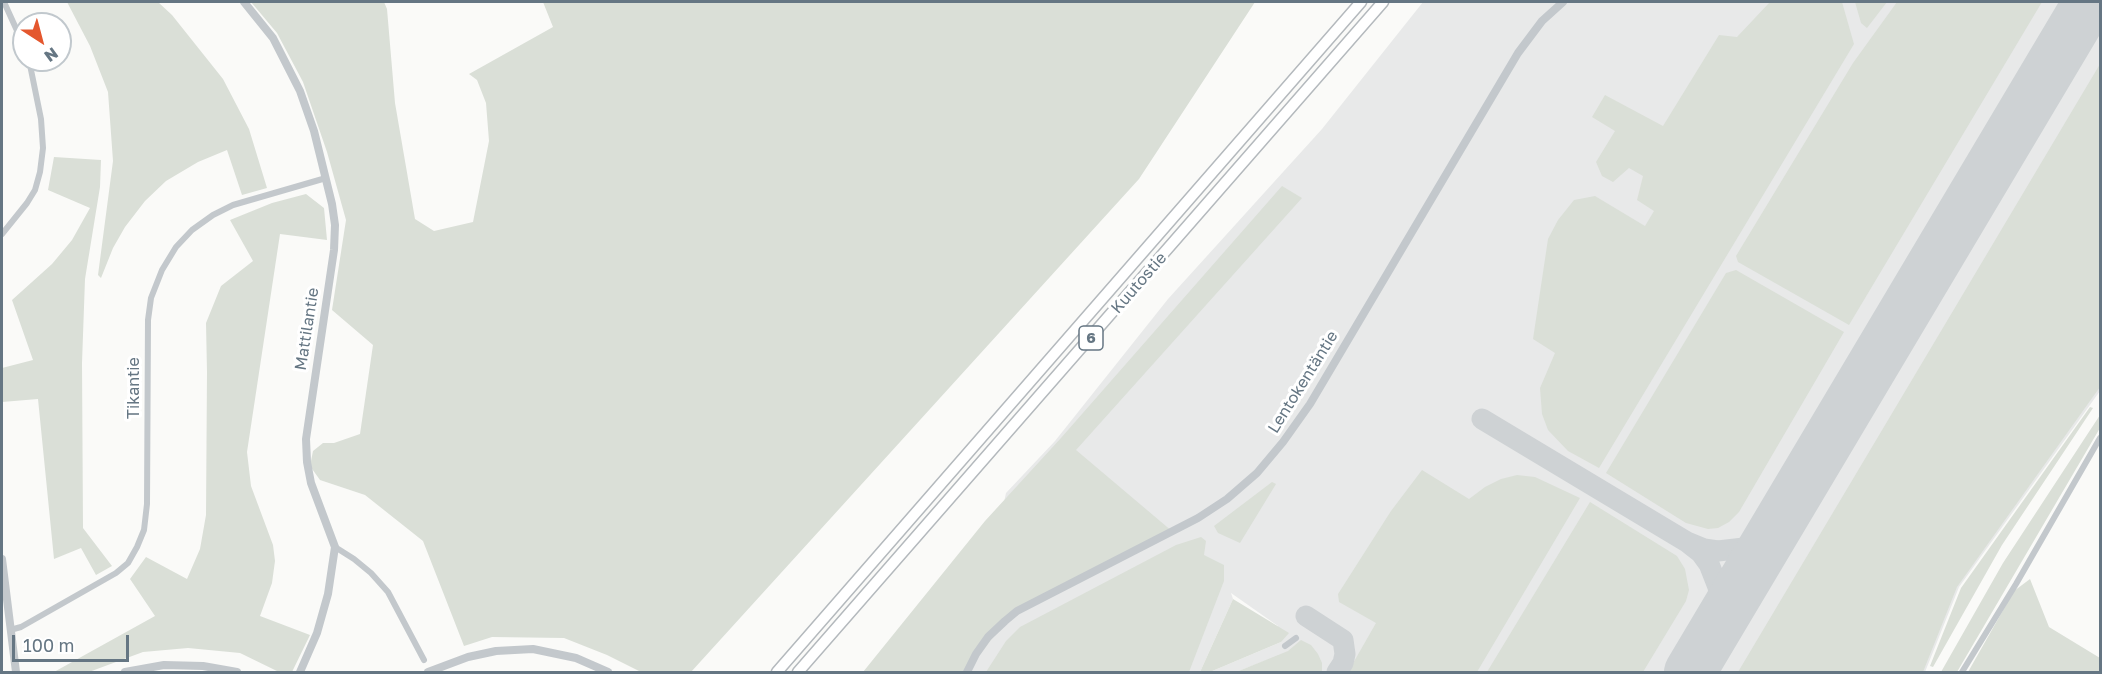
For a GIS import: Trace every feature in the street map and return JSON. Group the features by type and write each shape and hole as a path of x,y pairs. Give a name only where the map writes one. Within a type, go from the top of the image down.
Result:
{"highway":[{"name":"Kuutostie","path":"777,672 1361,2"},
{"name":"Kuutostie","path":"798,672 1383,2"}],"street":[{"path":"4,2 12,20"},
{"name":"Mattilantie","path":"244,2 273,38 300,91 314,131 335,225 334,250 306,439 311,483 327,522 334,547 328,594 317,633 300,672"},
{"name":"Lentokentäntie","path":"967,672 988,637 1017,611 1198,518 1227,499 1257,473 1284,442 1310,404 1518,53 1542,21 1563,2"},
{"path":"2,234 35,190 40,172 43,148 41,119 31,72"},
{"name":"Tikantie","path":"10,630 21,627 116,573 128,563 137,547 144,530 147,504 148,320 151,298 162,270 176,247 192,230 213,215 233,205 326,178"},
{"path":"1962,672 2016,584 2100,438"},
{"path":"334,547 371,573 388,592 424,660"},
{"path":"2,559 16,672"},
{"path":"1285,646 1296,638"},
{"path":"428,672 468,657 533,649 576,658 608,672"},
{"path":"124,672 174,665 203,666 237,672"}],"shaded area":[{"path":"67,2 158,2 172,15 223,79 249,129 267,188 242,195 227,150 198,162 166,181 145,201 125,227 113,248 101,278 98,275 113,161 108,92 90,46"},
{"path":"251,2 384,2 387,9 395,103 415,219 434,231 473,222 489,141 486,103 477,80 469,74 553,27 543,2 1255,2 1139,179 691,672 641,672 607,655 564,638 492,637 464,646 423,541 365,495 320,480 310,466 313,451 323,443 334,443 360,434 373,345 332,310 346,220 327,152 303,82 277,33"},
{"path":"1423,2 2100,2 2100,391 1959,587 1925,672 1292,672 1288,652 1236,672 1210,672 1281,642 1275,633 1278,626 1231,593 1233,599 1200,672 967,672 1006,493 1055,441 1168,299 1322,129"},
{"path":"1770,2 1842,2 1854,44 1599,468 1568,451 1548,430 1542,414 1540,388 1555,353 1533,339 1548,239 1558,220 1574,200 1595,196 1645,226 1654,211 1637,200 1643,176 1629,168 1613,182 1602,176 1596,162 1615,131 1592,117 1605,95 1663,126 1719,35 1737,37"},
{"path":"1855,2 1887,2 1867,28 1861,23"},
{"path":"1897,2 2042,2 1849,325 1738,262 1736,256 1853,63"},
{"path":"2100,64 2100,387 1957,587 1923,672 1738,672"},
{"path":"54,157 101,160 100,187 85,279 82,363 83,528 112,566 96,575 81,548 54,559 38,399 2,402 2,368 33,360 12,300 52,264 72,240 90,208 48,190"},
{"path":"1282,186 1302,198 1076,450 1173,532 1005,621 967,672 863,672 985,521 1061,438"},
{"path":"306,194 324,208 327,240 280,234 247,452 251,486 273,545 275,561 272,583 260,616 310,635 292,672 279,672 240,653 188,648 143,652 89,672 54,672 155,616 130,579 146,557 187,579 200,549 206,515 206,323 221,286 253,261 230,220 272,203"},
{"path":"1736,270 1844,332 1739,512 1729,522 1718,528 1708,529 1686,523 1606,473 1726,273"},
{"path":"2090,407 2093,408 2002,545 1933,667 1930,666 1961,588"},
{"path":"2100,415 2100,428 1957,672 1941,672 2003,563"},
{"path":"1422,470 1469,499 1501,479 1517,475 1535,477 1580,498 1477,672 1348,672 1376,623 1339,602 1338,594 1391,511"},
{"path":"1272,482 1276,484 1240,543 1218,533 1214,526"},
{"path":"1590,502 1677,556 1685,569 1689,590 1686,601 1643,672 1487,672"},
{"path":"1201,537 1206,541 1204,555 1224,565 1224,581 1189,672 986,672 1006,641 1020,627 1176,545"},
{"path":"2030,579 2049,627 2100,658 2100,672 1968,672 2014,591"},
{"path":"1233,599 1289,633 1281,642 1210,672 1200,672"},
{"path":"1301,640 1311,645 1318,654 1322,663 1322,672 1236,672 1288,651"}],"taxiway":[{"path":"1482,419 1687,542"},
{"path":"1708,643 1718,613 1720,601 1718,587 1709,564 1701,553 1687,542 1704,549 1718,551 1744,548 1768,534 1782,518"},
{"path":"1306,616 1343,640 1345,654 1343,663 1337,672"}],"runway":[{"path":"1690,672 2089,2"}]}
